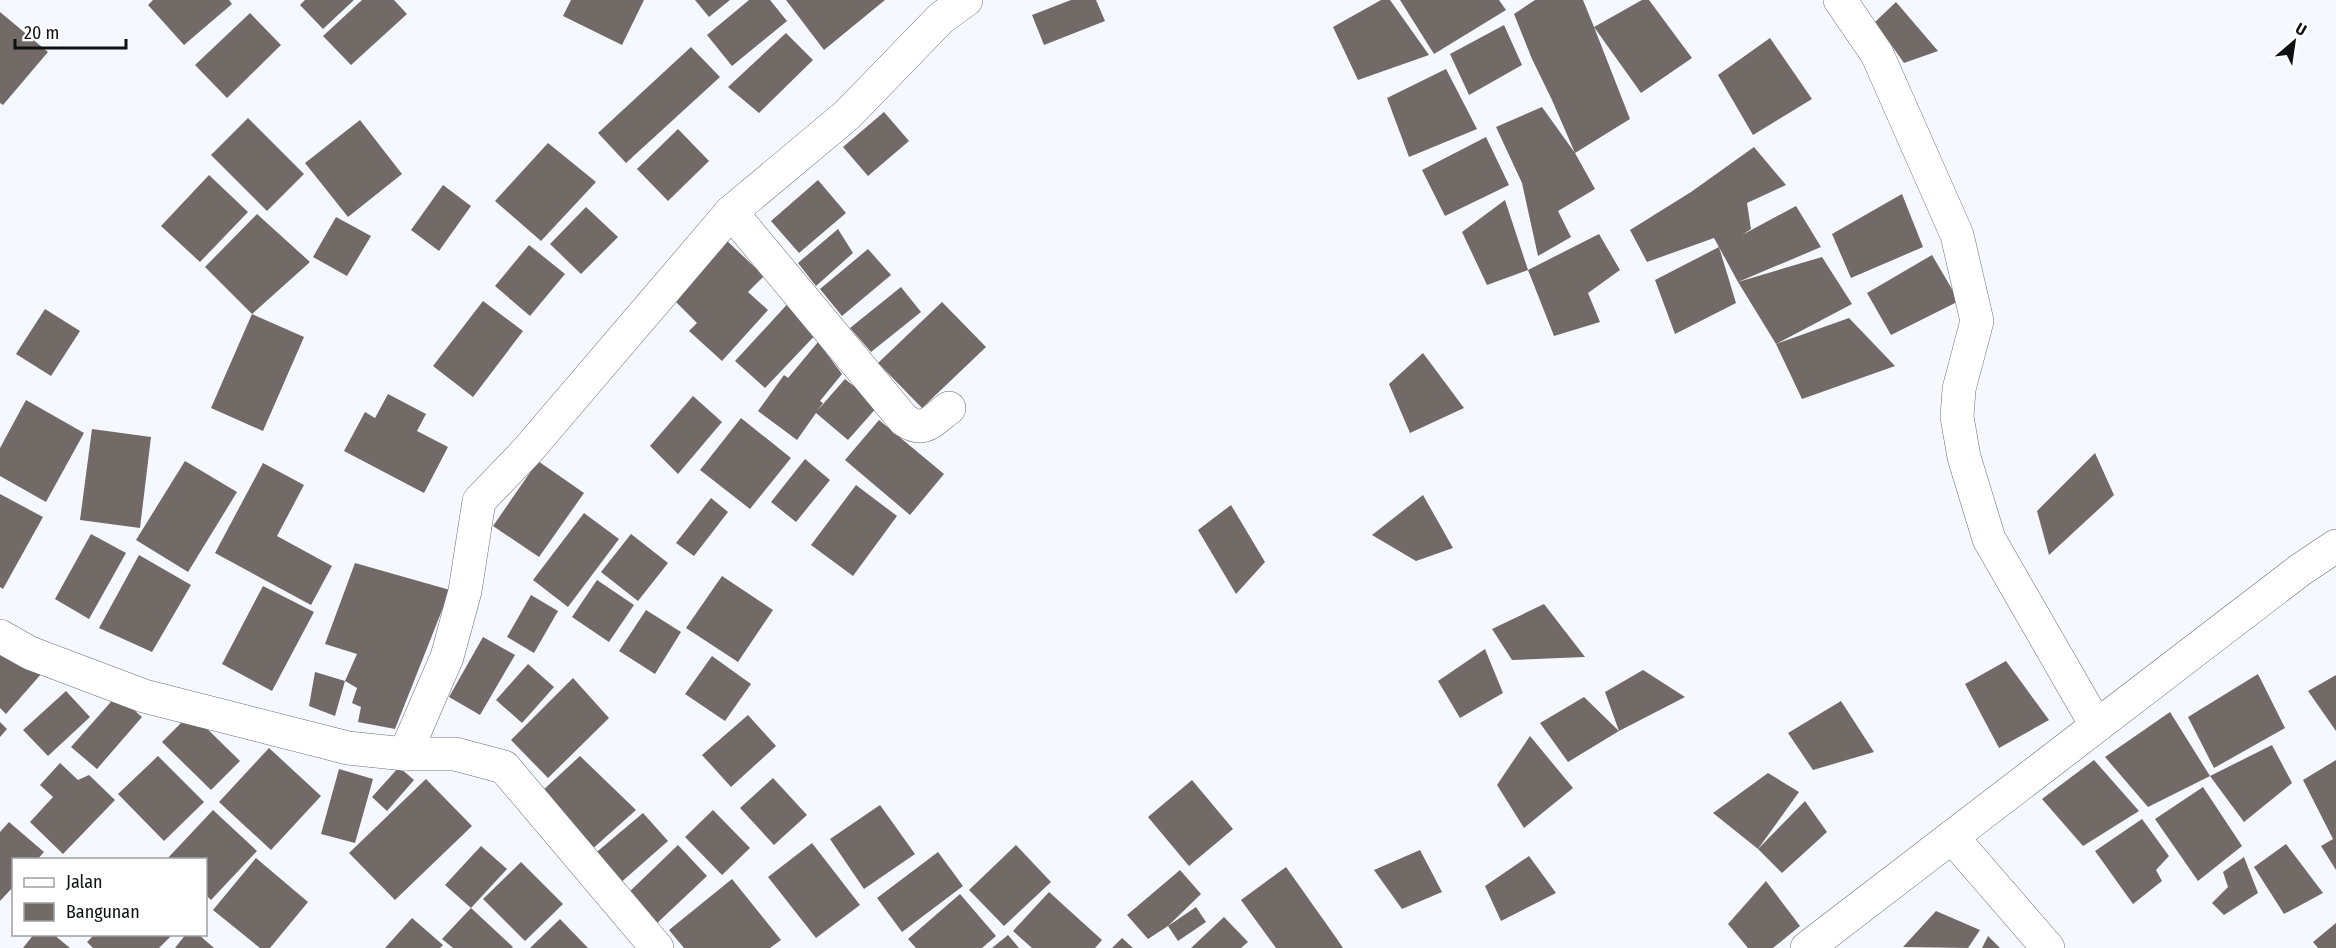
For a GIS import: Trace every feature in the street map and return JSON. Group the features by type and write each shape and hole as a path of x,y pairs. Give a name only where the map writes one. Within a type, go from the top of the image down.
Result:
{"street":[{"path":"1840,0 1877,54 1957,236 1977,321 1959,389 1957,417 1964,457 1989,539 2097,725"},
{"path":"405,754 447,657 465,591 479,501 527,452 731,212 847,115 945,6"},
{"path":"731,212 904,420 915,428 924,427 949,408"},
{"path":"1806,948 2300,570 2336,546"},
{"path":"0,636 30,653 144,696 348,748 405,754 455,754 504,767 657,948"},
{"path":"1952,837 2048,948"}],"building":[{"path":"153,0 229,0 232,4 184,45 148,5"},
{"path":"305,0 354,0 323,29 300,5"},
{"path":"362,0 394,0 407,14 351,65 323,36"},
{"path":"571,0 644,0 622,45 563,16"},
{"path":"695,0 730,0 709,17"},
{"path":"749,0 770,0 787,21 732,66 707,35"},
{"path":"786,0 885,0 824,50"},
{"path":"1071,0 1096,0 1105,21 1044,45 1032,15"},
{"path":"1381,0 1390,0 1429,55 1358,80 1333,27"},
{"path":"1400,0 1499,0 1506,10 1434,54"},
{"path":"1535,0 1583,0 1630,119 1575,153 1514,14"},
{"path":"1642,0 1649,0 1692,58 1641,93 1594,27"},
{"path":"1896,2 1938,51 1904,63 1875,22"},
{"path":"0,12 48,52 3,105 0,103"},
{"path":"250,13 281,45 227,98 195,65"},
{"path":"1504,25 1522,65 1469,95 1450,54"},
{"path":"786,33 813,60 759,113 728,87"},
{"path":"1770,38 1812,99 1753,135 1718,75"},
{"path":"691,47 720,77 626,163 598,133"},
{"path":"1446,69 1477,129 1409,157 1387,98"},
{"path":"1542,107 1575,153 1595,189 1558,211 1571,237 1538,256 1522,183 1496,127"},
{"path":"884,112 909,141 868,176 843,147"},
{"path":"248,118 304,174 267,211 211,155"},
{"path":"360,120 402,174 348,217 305,163"},
{"path":"678,129 709,161 668,201 637,169"},
{"path":"1486,137 1509,185 1445,216 1422,170"},
{"path":"548,143 596,182 541,241 495,201"},
{"path":"1754,147 1786,185 1747,203 1751,229 1742,235 1796,206 1821,247 1738,282 1714,238 1647,262 1630,230 1691,192"},
{"path":"209,175 248,212 200,262 161,226"},
{"path":"818,180 846,213 799,253 771,221"},
{"path":"443,185 471,206 439,251 411,230"},
{"path":"1902,194 1923,247 1851,278 1832,234"},
{"path":"1505,200 1528,270 1487,285 1462,232"},
{"path":"586,207 618,237 581,274 550,244"},
{"path":"257,214 310,262 252,314 205,267"},
{"path":"336,217 371,236 347,276 313,257"},
{"path":"838,229 853,253 816,286 798,263"},
{"path":"1599,234 1620,270 1588,293 1600,322 1554,336 1528,270"},
{"path":"724,238 764,276 748,292 768,310 722,361 689,331 697,323 668,294"},
{"path":"529,245 565,274 530,316 495,286"},
{"path":"1719,247 1736,303 1675,334 1655,280"},
{"path":"868,249 891,275 842,316 820,289"},
{"path":"1932,255 1959,301 1891,335 1867,293"},
{"path":"1822,257 1852,304 1776,344 1738,282"},
{"path":"901,287 921,312 871,352 850,328"},
{"path":"793,298 823,327 765,388 735,361"},
{"path":"483,301 523,331 473,397 433,366"},
{"path":"942,302 986,347 922,408 878,363"},
{"path":"45,309 80,331 51,376 16,354"},
{"path":"252,314 304,337 263,431 211,408"},
{"path":"1849,318 1895,366 1802,399 1776,344"},
{"path":"818,342 842,374 820,401 823,403 817,411 845,379 878,406 848,440 816,413 797,440 758,411 784,375 788,378"},
{"path":"1423,353 1464,408 1410,433 1389,384"},
{"path":"388,394 426,414 417,431 448,447 424,493 344,451 365,412 375,418"},
{"path":"693,396 722,422 678,474 650,446"},
{"path":"26,400 84,433 46,502 0,476 0,448"},
{"path":"741,418 791,458 750,509 700,470"},
{"path":"879,420 944,474 910,515 845,460"},
{"path":"92,429 151,437 140,528 80,520"},
{"path":"2095,453 2114,495 2049,555 2037,511"},
{"path":"805,459 830,480 796,522 771,502"},
{"path":"185,461 237,492 188,572 136,540"},
{"path":"538,461 584,493 539,557 493,526"},
{"path":"263,463 304,485 277,536 332,566 311,605 215,553"},
{"path":"856,485 897,516 853,576 811,545"},
{"path":"0,494 43,517 3,589 0,587"},
{"path":"1423,495 1453,548 1416,561 1372,535"},
{"path":"711,498 728,512 694,556 676,543"},
{"path":"1231,505 1265,562 1236,594 1198,530"},
{"path":"584,513 619,539 568,607 533,580"},
{"path":"91,534 126,553 89,619 55,599"},
{"path":"631,534 668,563 638,601 601,572"},
{"path":"139,555 191,585 152,652 99,628"},
{"path":"355,563 450,590 395,729 358,722 361,707 352,703 357,688 345,681 357,654 325,644"},
{"path":"722,576 773,610 738,662 686,628"},
{"path":"597,580 634,605 609,642 572,617"},
{"path":"263,586 314,612 272,691 222,664"},
{"path":"531,595 558,611 534,653 507,637"},
{"path":"1544,604 1585,657 1512,660 1492,629"},
{"path":"646,610 681,632 655,674 619,651"},
{"path":"483,637 515,655 480,715 449,697"},
{"path":"1485,649 1503,693 1460,718 1438,681"},
{"path":"0,651 42,673 6,714 0,708"},
{"path":"712,656 751,684 725,721 685,694"},
{"path":"2006,661 2049,720 1999,748 1965,684"},
{"path":"528,664 554,687 522,723 496,700"},
{"path":"1643,670 1685,697 1619,731 1605,692"},
{"path":"315,672 345,681 335,716 309,706"},
{"path":"2258,674 2285,728 2214,768 2188,717"},
{"path":"2336,675 2336,731 2308,691"},
{"path":"573,678 609,718 548,778 511,740"},
{"path":"66,691 90,717 48,756 23,730"},
{"path":"117,695 142,717 97,769 71,747"},
{"path":"1584,697 1619,731 1568,762 1540,723"},
{"path":"1841,701 1874,752 1813,770 1788,733"},
{"path":"2170,712 2210,776 2148,807 2105,757"},
{"path":"191,713 240,761 211,790 162,742"},
{"path":"748,715 776,746 731,787 702,755"},
{"path":"0,722 7,729 0,737"},
{"path":"1530,736 1573,788 1524,828 1497,785"},
{"path":"2272,745 2292,783 2244,822 2210,776"},
{"path":"269,748 321,796 271,850 219,802"},
{"path":"158,756 204,802 164,841 118,794"},
{"path":"580,756 636,810 590,851 541,792"},
{"path":"2094,760 2139,811 2083,846 2042,799"},
{"path":"2336,760 2336,870 2321,846 2333,839 2303,780"},
{"path":"60,763 78,780 89,775 115,800 63,854 30,822 53,797 40,785"},
{"path":"399,767 414,780 387,811 372,797"},
{"path":"339,769 373,779 355,843 321,834"},
{"path":"1768,773 1799,792 1758,849 1713,813"},
{"path":"773,778 807,815 774,845 740,808"},
{"path":"426,779 472,826 395,900 349,853"},
{"path":"1192,780 1233,829 1189,866 1148,817"},
{"path":"2203,787 2242,846 2198,881 2155,819"},
{"path":"1805,801 1827,832 1782,873 1758,849"},
{"path":"880,805 915,854 864,889 830,839"},
{"path":"213,810 257,851 211,900 207,896 207,858 168,858"},
{"path":"713,810 750,848 722,875 685,837"},
{"path":"643,813 668,841 618,885 592,856"},
{"path":"2142,819 2169,856 2156,870 2162,881 2133,904 2095,851"},
{"path":"9,822 44,852 39,858 12,858 12,888 0,901 0,832"},
{"path":"812,843 860,905 816,938 768,877"},
{"path":"2286,844 2323,893 2284,914 2254,867"},
{"path":"678,845 707,876 654,926 625,896"},
{"path":"1016,845 1051,882 1004,926 969,890"},
{"path":"481,846 507,869 471,908 445,885"},
{"path":"1420,850 1442,892 1402,909 1374,870"},
{"path":"938,852 963,886 902,932 877,898"},
{"path":"1529,856 1556,893 1501,921 1485,886"},
{"path":"2244,857 2258,893 2224,915 2212,903 2228,887 2223,872"},
{"path":"256,858 308,902 270,948 260,948 213,910"},
{"path":"521,862 563,904 525,941 483,899"},
{"path":"1286,867 1343,948 1276,948 1241,900"},
{"path":"1180,870 1201,894 1168,926 1148,939 1127,915"},
{"path":"732,879 781,940 770,948 684,948 669,930"},
{"path":"1766,881 1800,926 1773,948 1748,948 1728,924"},
{"path":"1049,892 1102,940 1095,948 1032,948 1013,931"},
{"path":"960,894 996,936 982,948 916,948 908,939"},
{"path":"1196,907 1206,922 1178,941 1168,926"},
{"path":"471,908 513,947 453,948 442,939"},
{"path":"1936,911 1980,930 1968,948 1903,947"},
{"path":"1224,917 1248,942 1241,948 1191,948"},
{"path":"412,918 443,945 440,948 385,948"},
{"path":"560,919 588,948 530,948"},
{"path":"2336,923 2336,948 2318,948 2313,942"},
{"path":"1008,935 1019,948 992,948"},
{"path":"32,936 55,936 70,948 23,948"},
{"path":"93,936 171,936 159,948 93,948 87,942"},
{"path":"184,936 200,936 214,948 175,948"},
{"path":"1988,936 2000,948 1982,948"},
{"path":"1122,938 1133,948 1112,948"}]}
